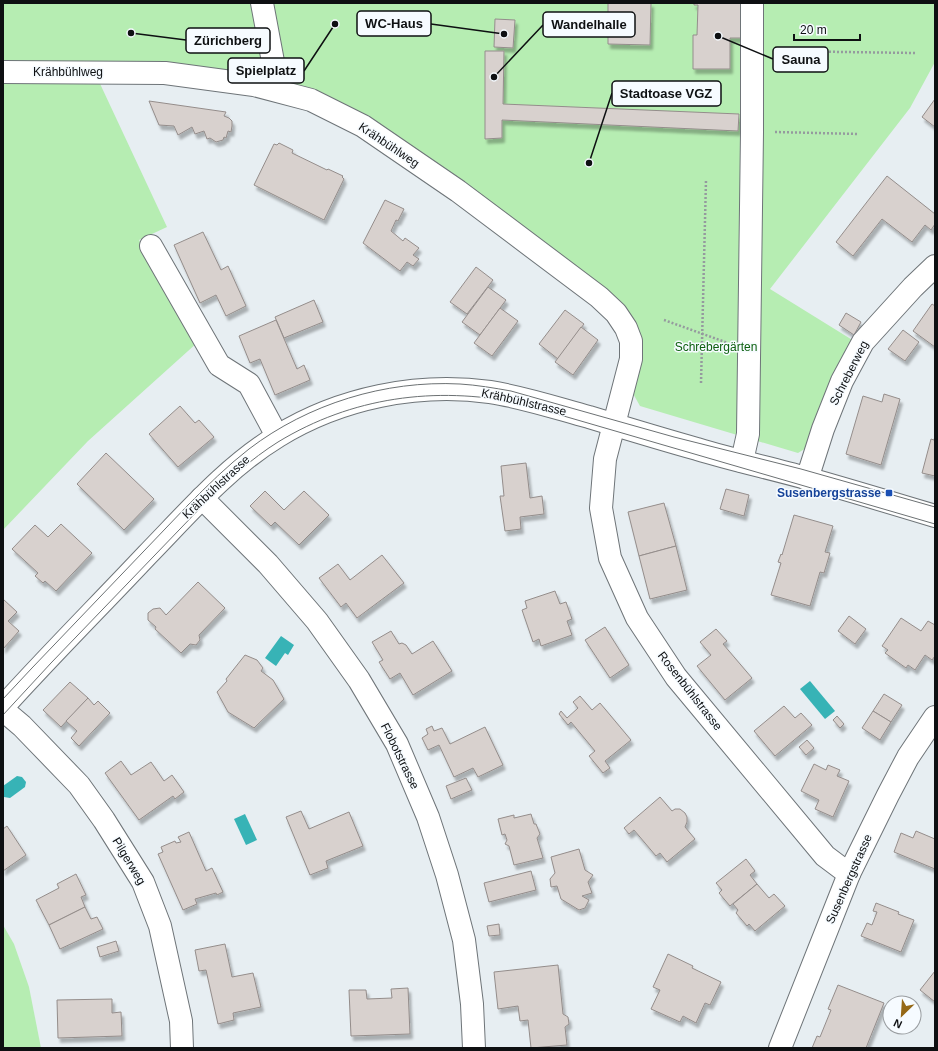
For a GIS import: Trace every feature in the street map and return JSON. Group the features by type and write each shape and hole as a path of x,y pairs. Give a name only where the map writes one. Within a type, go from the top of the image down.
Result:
{"street":[{"path":"262,3 279,91"},
{"path":"742,461 748,434 753,51 752,3"},
{"name":"Krähbühlweg","path":"3,72 165,72 254,85 311,100 363,126 458,191 599,297 616,313 626,328 630,342 631,359 614,425"},
{"path":"151,246 219,365 249,384 277,436"},
{"name":"Schreberweg","path":"807,479 823,429 842,381 863,342 913,287 935,266"},
{"name":"Krähbühlstrasse","path":"3,709 57,649 224,477 277,436 303,422 352,403 375,397 435,389 471,390 511,396 935,516"},
{"name":"Rosenbühlstrasse","path":"614,425 605,459 602,508 610,558 637,618 676,677 825,856 849,874"},
{"name":"Flobotstrasse","path":"202,498 268,564 317,621 359,680 397,744 428,817 447,875 464,940 472,1004 474,1048"},
{"name":"Pilgerweg","path":"3,709 22,726 79,785 104,820 143,882 160,926 181,1021 182,1048"},
{"name":"Susenbergstrasse","path":"780,1048 849,874 908,757 935,718"}],"path":[{"path":"753,51 915,53"},
{"path":"752,132 859,134"},
{"path":"701,383 706,180"},
{"path":"664,320 749,351"}],"green space":[{"name":"Schrebergärten","path":"3,3 935,3 935,62 910,108 770,289 854,341 811,445 798,453 640,406 631,390 633,329 314,91 3,63"},
{"path":"95,73 167,227 139,240 198,342 88,441 3,530 3,79"},
{"path":"3,925 14,944 29,987 41,1048 3,1048"}],"water":[{"path":"281,636 294,645 288,655 285,653 276,666 265,658"},
{"path":"810,681 835,711 825,719 800,689"},
{"path":"17,776 22,777 26,782 25,787 10,798 4,797 3,786"},
{"path":"245,814 257,840 246,845 234,819"}],"building":[{"path":"608,3 651,3 650,45 608,44"},
{"path":"694,3 743,3 743,38 730,38 730,69 693,69 693,35 697,35 698,5 694,5"},
{"path":"495,19 515,20 513,48 494,47"},
{"path":"485,51 504,51 503,104 739,114 738,131 502,120 502,138 485,139"},
{"path":"935,99 935,127 922,117"},
{"path":"149,101 226,112 224,116 232,121 231,132 228,131 226,138 224,137 223,140 216,142 210,138 207,139 204,131 195,134 192,127 178,135 174,126 159,125"},
{"path":"279,143 293,150 292,153 343,176 342,177 344,179 324,220 254,185 274,144 277,145"},
{"path":"887,176 935,214 935,224 931,230 925,225 912,242 882,219 853,256 836,242"},
{"path":"385,200 404,209 398,221 396,220 391,231 403,241 405,238 419,248 413,255 419,259 413,266 407,262 400,271 363,243"},
{"path":"203,232 221,270 228,266 246,306 226,316 216,295 200,303 174,245"},
{"path":"476,267 493,280 467,314 450,302"},
{"path":"488,287 506,300 480,335 462,322"},
{"path":"314,300 323,322 284,338 275,317"},
{"path":"932,304 935,306 935,347 913,331"},
{"path":"500,308 518,321 492,356 474,343"},
{"path":"565,310 584,324 558,359 539,344"},
{"path":"846,313 861,322 854,335 839,325"},
{"path":"276,320 297,369 304,365 310,380 275,395 260,359 250,363 239,336"},
{"path":"581,327 598,340 573,375 555,362"},
{"path":"903,330 919,342 905,361 888,349"},
{"path":"884,394 900,399 881,465 846,454 863,396 882,402"},
{"path":"180,406 195,423 199,420 214,437 178,467 149,434"},
{"path":"935,436 935,476 922,473 931,439 934,440"},
{"path":"106,453 154,499 124,530 77,484"},
{"path":"526,463 530,498 542,496 544,514 520,517 521,529 505,531 500,496 504,496 501,466"},
{"path":"726,489 749,495 744,516 720,509"},
{"path":"265,491 284,510 304,491 329,515 299,545 275,522 271,526 250,506"},
{"path":"664,503 676,546 639,556 628,512"},
{"path":"794,515 833,526 825,552 830,553 824,573 820,572 810,606 771,595 781,563 778,562 781,554 782,555"},
{"path":"61,524 92,553 56,591 45,581 43,583 35,576 38,573 12,549 35,525 48,537"},
{"path":"676,546 687,590 650,599 639,556"},
{"path":"382,555 404,583 357,618 346,603 341,607 319,578 338,564 350,580"},
{"path":"198,582 225,608 199,635 200,640 196,645 190,644 181,653 155,629 156,627 148,620 148,613 153,609 160,608 166,615"},
{"path":"555,591 560,604 566,602 572,619 567,621 572,635 541,646 539,639 533,642 522,610 527,608 525,601"},
{"path":"3,599 17,612 8,621 19,631 3,649"},
{"path":"849,616 866,629 855,644 838,631"},
{"path":"901,618 921,631 928,621 935,625 935,656 932,660 925,655 915,670 908,665 906,668 885,653 888,650 882,646"},
{"path":"605,627 629,665 610,678 585,640"},
{"path":"716,629 727,641 723,644 752,678 725,700 697,666 711,655 700,642"},
{"path":"391,631 399,644 402,643 406,645 412,654 433,641 452,671 413,695 400,673 390,679 379,662 383,660 372,642"},
{"path":"245,655 257,660 263,668 261,671 273,680 284,699 254,728 228,712 217,692 227,681 226,679"},
{"path":"70,682 88,698 61,727 43,710"},
{"path":"884,694 902,705 891,722 873,711"},
{"path":"580,696 592,710 600,703 631,740 605,761 610,768 603,773 589,756 595,751 571,722 568,725 559,714 561,711 567,718 578,708 573,702"},
{"path":"88,698 94,705 98,701 110,713 79,746 71,738 77,731 66,721"},
{"path":"784,706 795,718 801,713 812,725 775,756 754,731"},
{"path":"873,711 891,722 880,740 862,728"},
{"path":"837,716 844,724 840,728 833,720"},
{"path":"432,726 434,731 442,728 450,744 485,727 503,765 478,777 473,768 454,777 439,745 428,750 422,738 428,734 426,729"},
{"path":"807,740 814,748 806,755 799,747"},
{"path":"121,761 131,775 151,762 164,781 172,775 184,792 175,799 173,796 139,820 105,773"},
{"path":"814,764 826,770 828,765 840,770 837,776 849,781 833,817 815,809 819,800 801,791"},
{"path":"466,778 472,790 451,799 446,786"},
{"path":"660,797 672,811 675,809 680,809 685,813 687,822 685,827 695,839 667,862 660,853 656,856 634,830 629,834 624,828"},
{"path":"301,811 309,829 349,812 363,846 326,861 328,868 310,875 286,817"},
{"path":"531,814 534,824 536,824 540,834 537,838 543,858 514,865 509,846 505,844 507,840 505,834 502,835 498,819 514,815 514,818"},
{"path":"7,826 26,855 3,871 3,829"},
{"path":"916,831 935,839 935,869 894,852 901,833 913,838"},
{"path":"189,832 206,871 212,868 223,892 217,895 216,893 195,899 197,904 183,910 158,854 163,852 161,847 175,841 176,843 181,842 178,837"},
{"path":"579,849 585,870 593,875 588,882 592,893 582,896 589,900 585,908 579,910 561,899 557,886 551,887 550,879 555,873 551,857"},
{"path":"746,859 755,871 750,875 757,884 730,906 719,893 722,890 716,883"},
{"path":"531,871 536,890 489,902 484,883"},
{"path":"76,874 86,895 81,897 85,907 49,925 36,900 59,888 57,884"},
{"path":"757,884 769,898 774,894 785,906 755,931 749,924 747,926 736,913 738,910 733,904"},
{"path":"876,903 914,920 901,952 861,936 867,923 872,925 877,912 873,911"},
{"path":"85,907 91,919 97,917 103,929 60,949 49,925"},
{"path":"499,924 500,935 489,936 487,926"},
{"path":"116,941 119,951 100,957 97,947"},
{"path":"225,944 232,977 253,973 261,1007 233,1013 234,1020 218,1024 206,970 199,971 195,950"},
{"path":"668,954 721,982 710,1005 705,1003 696,1023 683,1016 680,1022 651,1009 660,990 653,987"},
{"path":"558,965 563,1014 568,1017 569,1024 565,1027 567,1045 531,1048 528,1020 520,1021 518,1006 498,1009 494,972"},
{"path":"935,971 935,1002 920,990"},
{"path":"838,985 882,1002 882,1008 866,1048 812,1048 817,1036 820,1037 831,1010 828,1009"},
{"path":"408,988 410,1034 351,1036 349,990 366,990 367,999 392,998 391,989"},
{"path":"112,999 112,1013 121,1012 122,1036 58,1038 57,1000"}],"tram line":[{"path":"3,699 188,505 241,455 272,433 296,419 348,398 376,391 404,386 432,384 466,384 511,391 674,437 801,469 935,507"},
{"path":"3,715 206,502 240,470 258,455 306,427 365,405 395,399 425,396 488,398 519,403 935,524"}],"place":[{"name":"Spielplatz","path":"335,24"},
{"name":"Zürichberg","path":"131,33"},
{"name":"WC-Haus","path":"504,34"},
{"name":"Sauna","path":"718,36"},
{"name":"Wandelhalle","path":"494,77"},
{"name":"Stadtoase VGZ","path":"589,163"},
{"name":"Susenbergstrasse","path":"889,493"}]}
